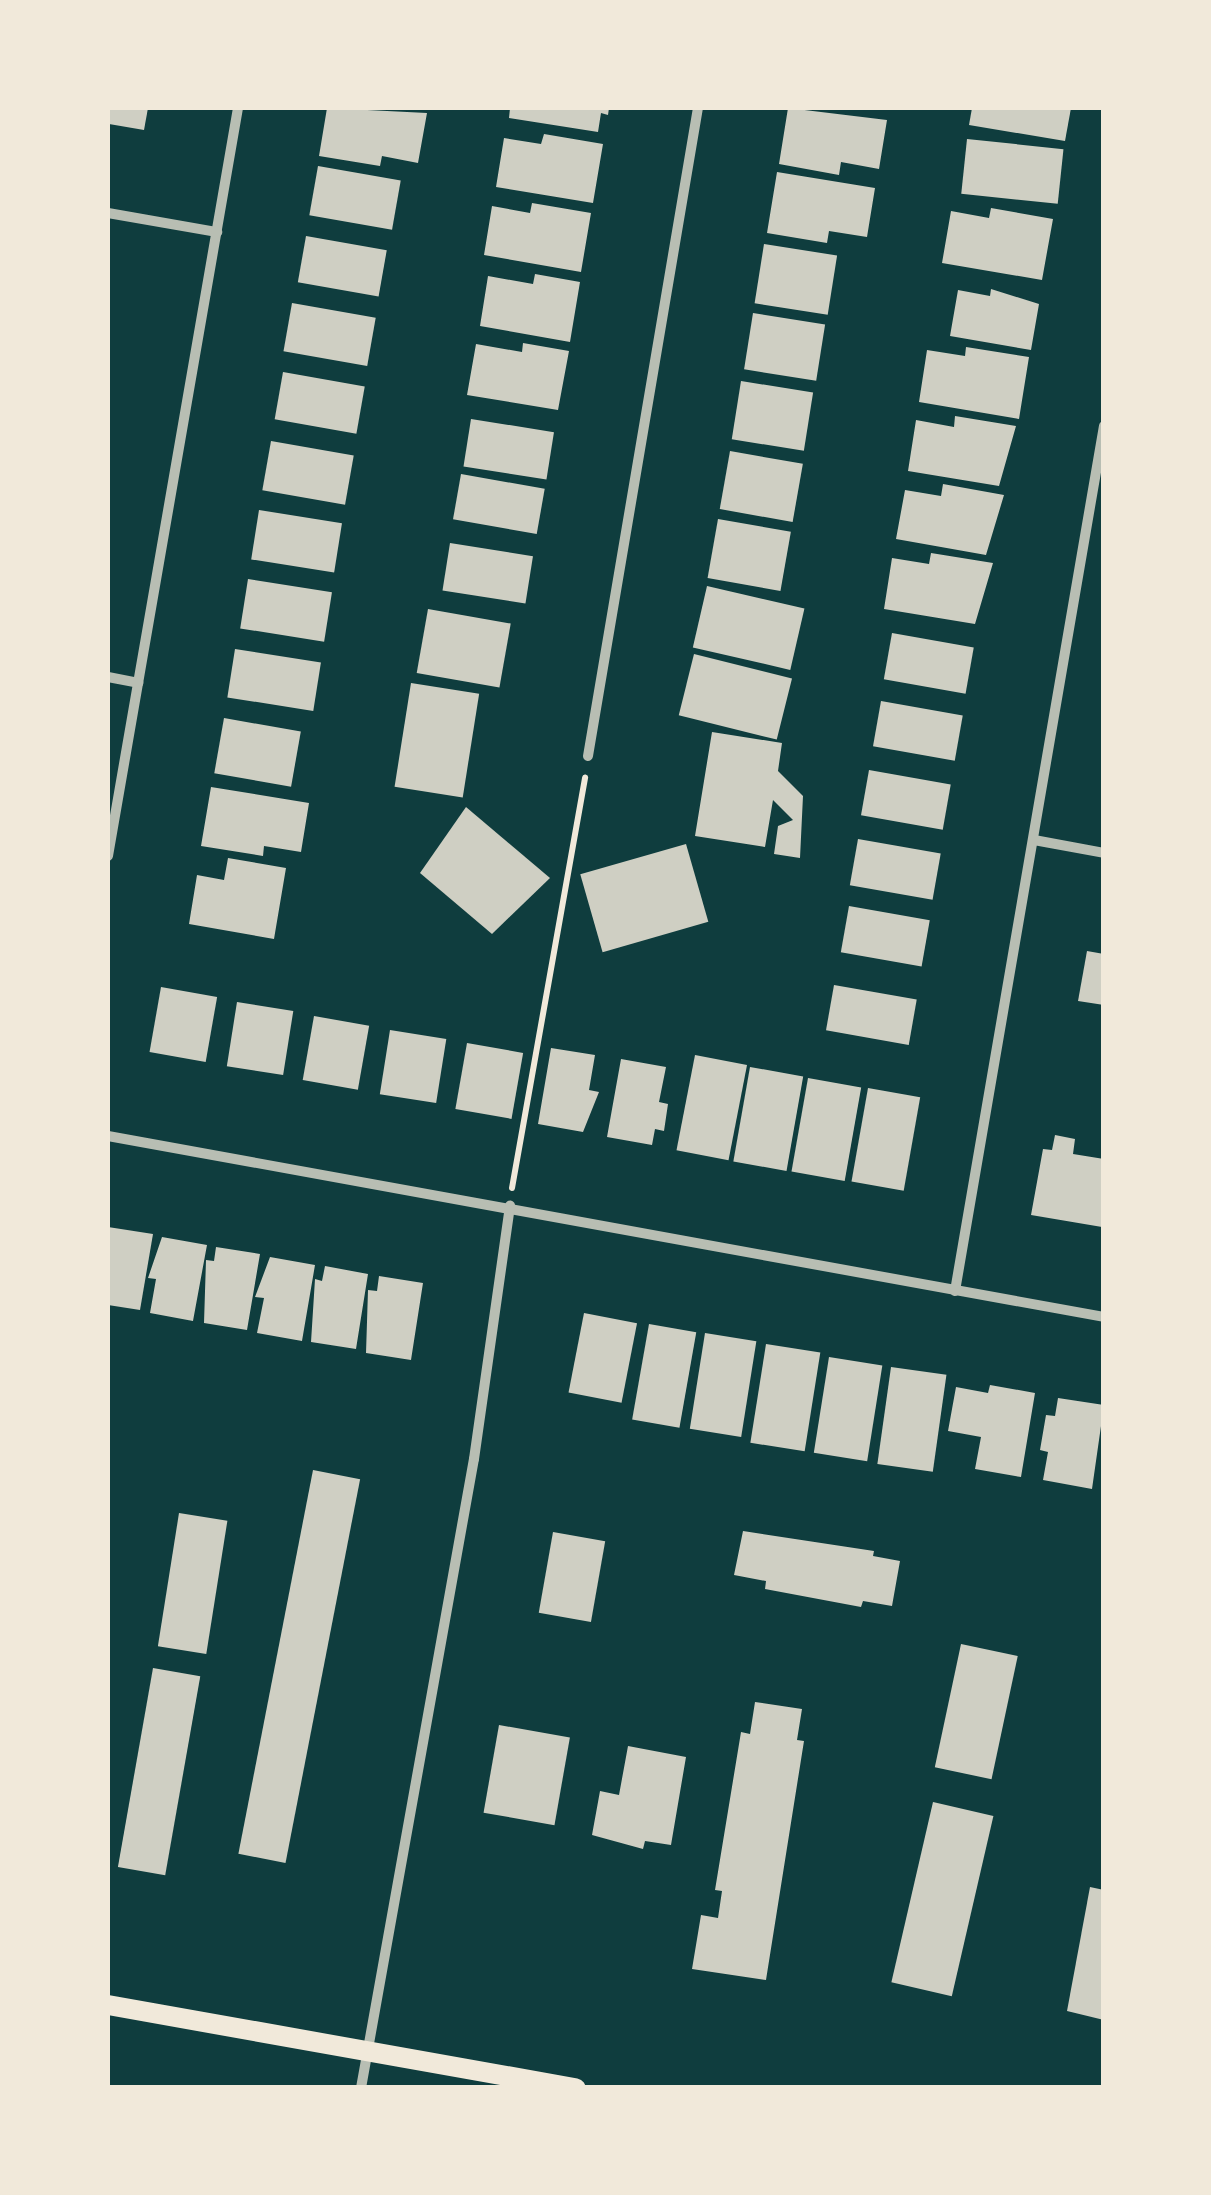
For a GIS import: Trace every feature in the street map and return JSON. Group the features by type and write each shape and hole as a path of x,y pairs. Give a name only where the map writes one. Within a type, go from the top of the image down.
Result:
{"main road":[{"path":"108,2004 576,2088"}],"street":[{"path":"108,856 238,108"},
{"path":"588,756 698,108"},
{"path":"108,214 217,232"},
{"path":"955,1291 1104,426"},
{"path":"108,677 138,683"},
{"path":"1034,840 1104,853"},
{"path":"108,1136 510,1206 1104,1317"},
{"path":"361,2088 474,1459 510,1206"}],"path":[{"path":"510,1206 588,756"}],"building":[{"path":"108,108 148,108 144,130 109,124"},
{"path":"327,108 427,113 418,163 382,156 380,166 319,156"},
{"path":"510,108 609,108 608,115 601,113 598,132 509,118"},
{"path":"788,108 887,120 879,169 841,162 839,175 779,164"},
{"path":"972,108 1071,108 1065,141 969,125"},
{"path":"544,134 603,144 593,203 496,187 504,138 541,144"},
{"path":"967,139 1063,149 1058,204 961,194"},
{"path":"318,166 401,181 392,230 309,215"},
{"path":"777,172 875,188 867,237 829,231 827,243 767,233"},
{"path":"532,203 591,213 581,272 484,255 492,206 530,213"},
{"path":"991,208 1053,219 1042,280 942,263 951,211 989,218"},
{"path":"306,236 387,250 379,297 298,282"},
{"path":"764,244 837,256 828,315 755,303"},
{"path":"535,274 580,282 570,342 480,326 488,276 533,284"},
{"path":"991,289 1039,304 1031,350 950,336 958,290 990,296"},
{"path":"292,303 376,318 367,366 283,351"},
{"path":"753,313 825,324 816,381 744,369"},
{"path":"523,343 569,351 558,410 467,395 476,344 522,352"},
{"path":"966,347 1029,357 1019,419 919,402 927,350 965,356"},
{"path":"283,372 365,386 356,434 275,419"},
{"path":"741,381 813,392 804,451 732,439"},
{"path":"955,416 1016,426 999,486 908,471 916,420 954,427"},
{"path":"471,419 554,432 546,480 463,466"},
{"path":"271,441 354,456 345,505 262,490"},
{"path":"730,451 803,464 793,522 720,509"},
{"path":"461,474 545,489 537,534 453,519"},
{"path":"943,484 1004,495 986,555 896,539 905,490 941,496"},
{"path":"259,510 342,523 334,573 251,559"},
{"path":"718,519 791,532 780,591 708,578"},
{"path":"450,543 533,556 525,604 442,590"},
{"path":"931,553 993,563 975,624 884,609 892,558 929,564"},
{"path":"248,579 332,592 324,642 240,628"},
{"path":"707,586 804,608 790,670 693,647"},
{"path":"428,609 511,624 499,688 417,673"},
{"path":"892,633 974,647 966,694 884,679"},
{"path":"235,649 321,663 313,711 227,697"},
{"path":"694,654 792,678 777,740 679,715"},
{"path":"411,683 479,694 463,798 395,787"},
{"path":"881,701 963,715 955,761 873,746"},
{"path":"224,718 301,732 291,787 214,773"},
{"path":"712,732 782,743 778,771 803,796 800,858 774,854 778,826 793,820 773,800 765,847 695,836"},
{"path":"869,770 951,784 943,830 861,815"},
{"path":"211,787 309,803 301,852 264,846 263,856 201,846"},
{"path":"466,807 550,878 492,934 420,873"},
{"path":"858,839 941,854 933,900 850,885"},
{"path":"686,844 708,922 603,952 580,874"},
{"path":"228,858 286,868 274,939 189,924 197,875 224,880"},
{"path":"849,906 930,920 922,967 841,952"},
{"path":"1087,951 1104,954 1104,1005 1078,1001"},
{"path":"834,985 917,1000 909,1045 826,1030"},
{"path":"161,987 217,997 206,1062 150,1052"},
{"path":"237,1002 293,1011 283,1075 227,1066"},
{"path":"314,1016 369,1026 358,1090 303,1080"},
{"path":"390,1030 446,1039 436,1103 380,1094"},
{"path":"467,1043 523,1053 511,1119 455,1109"},
{"path":"551,1048 595,1055 589,1090 599,1092 583,1132 538,1124"},
{"path":"695,1055 747,1065 729,1160 676,1150"},
{"path":"621,1059 666,1067 659,1102 668,1104 664,1131 655,1129 652,1145 607,1137"},
{"path":"750,1067 803,1076 787,1171 733,1162"},
{"path":"808,1078 861,1087 845,1181 792,1172"},
{"path":"868,1088 920,1097 904,1191 852,1182"},
{"path":"1055,1135 1075,1139 1073,1154 1104,1159 1102,1227 1031,1215 1043,1149 1052,1150"},
{"path":"108,1227 153,1234 140,1310 108,1305"},
{"path":"162,1237 207,1245 193,1321 150,1313 156,1279 148,1278"},
{"path":"216,1247 260,1254 247,1330 204,1323 206,1260 214,1261"},
{"path":"270,1257 315,1265 302,1341 257,1333 264,1298 255,1297"},
{"path":"325,1266 368,1274 356,1349 311,1342 315,1279 322,1281"},
{"path":"379,1276 423,1283 411,1360 366,1353 368,1290 377,1291"},
{"path":"584,1313 637,1323 622,1403 569,1393"},
{"path":"649,1324 696,1332 679,1428 632,1420"},
{"path":"705,1333 756,1341 741,1437 690,1429"},
{"path":"766,1344 820,1353 805,1451 750,1443"},
{"path":"829,1357 882,1365 867,1461 814,1453"},
{"path":"891,1367 946,1375 933,1472 877,1464"},
{"path":"990,1385 1035,1393 1021,1477 975,1469 981,1437 948,1431 956,1387 988,1393"},
{"path":"1058,1398 1104,1405 1092,1489 1043,1480 1048,1452 1040,1450 1046,1415 1055,1416"},
{"path":"313,1470 360,1479 286,1863 238,1854"},
{"path":"179,1513 227,1521 206,1654 158,1646"},
{"path":"743,1531 874,1551 873,1556 900,1561 892,1606 863,1601 861,1607 765,1589 766,1581 734,1575"},
{"path":"553,1532 605,1541 591,1622 539,1613"},
{"path":"961,1644 1018,1656 992,1779 935,1767"},
{"path":"153,1668 200,1676 165,1875 118,1867"},
{"path":"755,1702 802,1709 797,1740 804,1741 766,1980 692,1969 701,1915 718,1918 722,1891 715,1890 741,1732 750,1734"},
{"path":"499,1725 570,1738 554,1825 484,1813"},
{"path":"628,1746 686,1757 671,1845 645,1841 643,1849 592,1835 600,1791 619,1795"},
{"path":"933,1802 993,1816 952,1996 891,1982"},
{"path":"1090,1887 1104,1890 1104,2020 1067,2011"}]}
